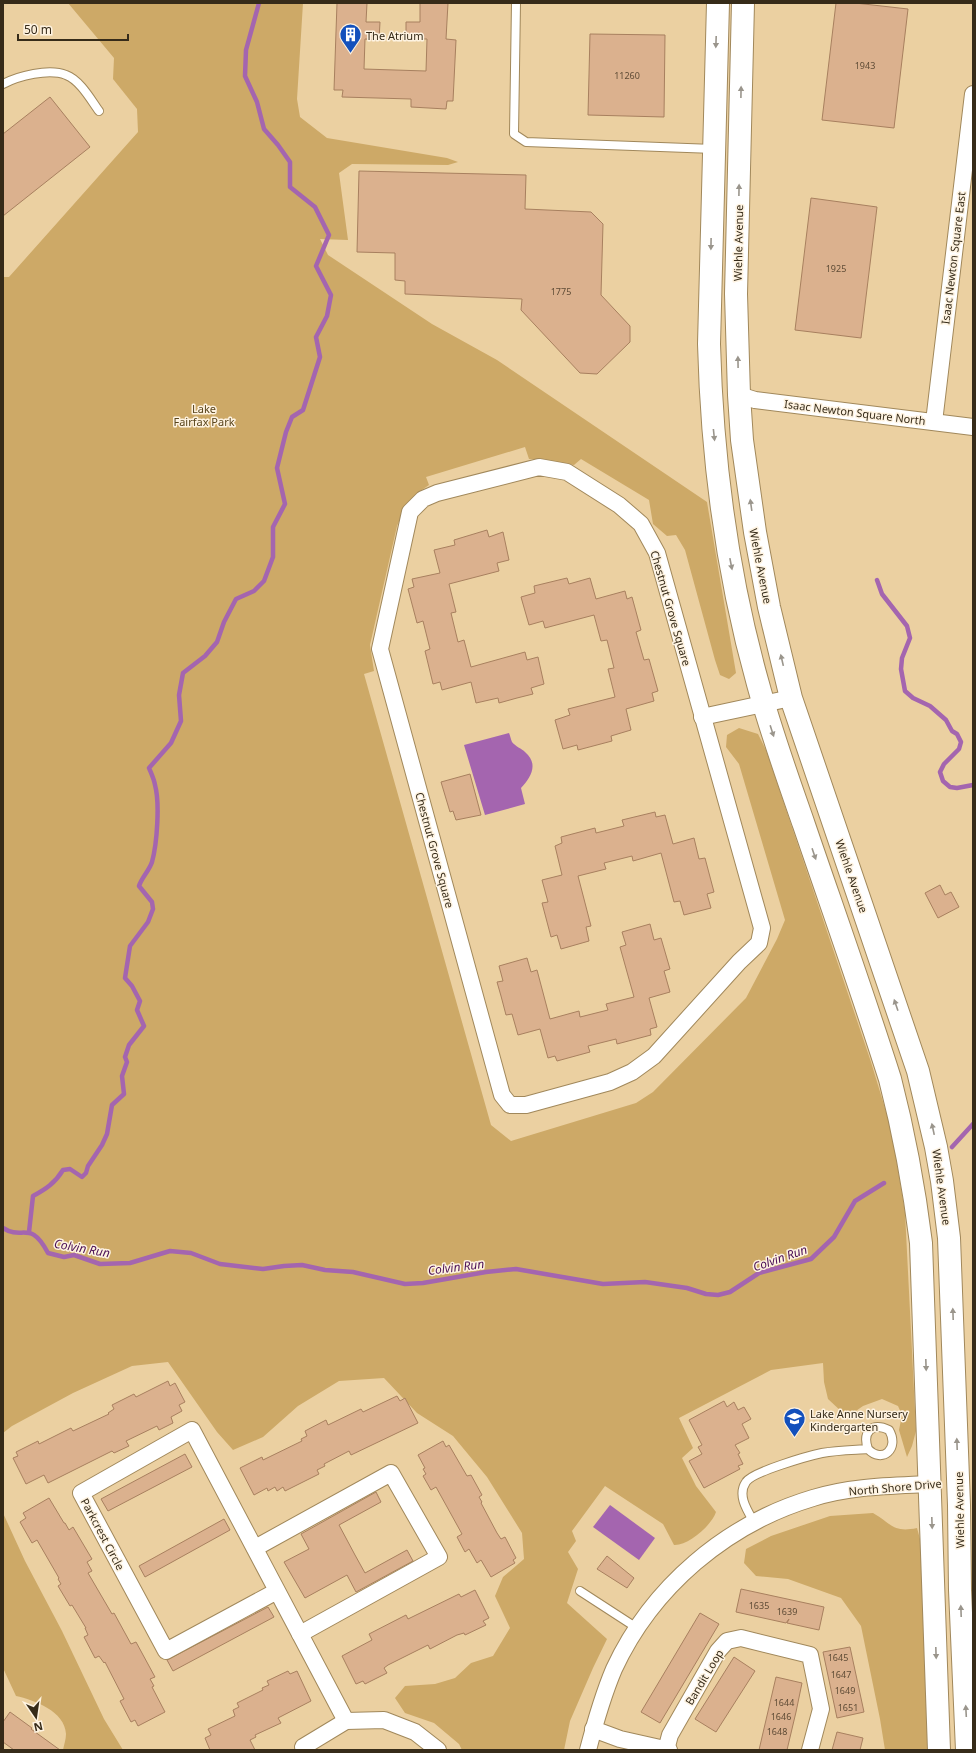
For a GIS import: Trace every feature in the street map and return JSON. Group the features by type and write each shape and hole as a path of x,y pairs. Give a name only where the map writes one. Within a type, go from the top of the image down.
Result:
{"main road":[{"path":"718,3 709,344 710,396 726,538 741,613 763,703 877,1036 904,1134 914,1187 921,1243 939,1750"},
{"name":"Wiehle Avenue","path":"743,3 736,294 738,395 742,440 755,532 769,607 791,698 918,1071 932,1127 942,1181 949,1238 966,1483 960,1590 967,1750"},
{"name":"North Shore Drive","path":"930,1484 966,1483"}],"street":[{"name":"Isaac Newton Square East","path":"934,422 973,94"},
{"name":"Isaac Newton Square North","path":"738,395 756,400 973,427"},
{"name":"Chestnut Grove Square","path":"539,467 567,472 619,505 641,524 658,553 702,717 762,928 759,943 739,962 654,1056 632,1072 610,1082 561,1096 526,1105 510,1105 502,1094 380,649 410,512 423,499 437,494 539,467"},
{"path":"702,717 791,698"},
{"name":"Parkcrest Circle","path":"277,1591 166,1652 81,1493 192,1430 346,1721"},
{"path":"255,1548 391,1473 439,1557 300,1634"},
{"name":"North Shore Drive","path":"588,1750 614,1670 637,1628 655,1603 692,1564 713,1548 754,1522 813,1498 868,1487 930,1484"},
{"name":"Bandit Loop","path":"667,1750 670,1735 718,1651 727,1641 741,1638 810,1655 821,1709 810,1750"},
{"path":"302,1749 346,1721 384,1720 415,1732 438,1750"},
{"path":"594,1729 620,1739 667,1750"}],"lane":[{"path":"516,3 514,134 526,142 714,149"},
{"path":"3,84 15,78 40,73 66,75 75,80 99,111"},
{"path":"754,1522 742,1501 745,1483 750,1477 822,1453 868,1450"},
{"path":"580,1591 637,1628"}],"green space":[{"name":"Lake Fairfax Park","path":"68,3 303,3 297,99 300,117 327,138 447,158 458,162 448,165 352,164 339,173 348,240 320,239 328,255 432,324 497,360 707,502 736,673 729,679 720,675 685,550 676,535 667,536 653,524 649,500 581,459 574,465 539,459 529,459 525,447 426,477 429,485 416,494 406,505 397,526 370,645 374,671 364,674 491,1125 511,1141 636,1103 653,1092 746,998 777,939 785,920 739,764 726,747 727,735 739,728 758,734 766,750 871,1062 891,1128 905,1212 916,1431 907,1457 899,1430 902,1415 898,1406 882,1399 863,1406 853,1413 843,1413 828,1399 824,1382 823,1363 771,1370 679,1418 693,1448 682,1458 696,1486 716,1512 710,1523 699,1534 686,1542 674,1545 663,1524 605,1486 572,1531 576,1541 568,1552 578,1569 567,1603 607,1639 570,1721 564,1750 462,1750 459,1744 434,1723 405,1713 395,1698 405,1686 435,1684 455,1678 471,1663 493,1656 510,1628 495,1596 503,1577 524,1559 522,1533 487,1477 453,1436 417,1413 384,1378 339,1381 298,1406 263,1437 233,1450 217,1432 168,1362 132,1366 73,1393 12,1426 3,1433 3,277 9,277 138,132 137,109 113,79 114,58"},
{"path":"3,1513 25,1561 62,1631 104,1719 123,1750 63,1750 66,1734 60,1719 47,1708 31,1700 16,1696 3,1668"},
{"path":"873,1513 889,1524 898,1528 917,1528 923,1550 929,1750 885,1750 861,1626 841,1598 788,1579 756,1576 744,1563 746,1549 771,1536 830,1516"}],"shaded area":[{"path":"509,733 512,742 525,752 532,761 533,766 530,775 521,788 525,804 485,815 464,745"},
{"path":"610,1505 655,1538 639,1560 593,1527"}],"building":[{"name":"The Atrium","path":"337,3 367,3 366,22 380,22 379,40 365,39 364,69 426,71 427,39 406,39 406,22 420,22 420,3 448,3 446,39 456,40 453,101 447,101 446,109 411,107 411,99 342,97 343,90 334,90"},
{"path":"836,3 855,3 908,9 894,128 822,120"},
{"path":"590,34 665,35 664,117 588,115"},
{"path":"50,97 90,147 3,216 3,134"},
{"path":"359,171 526,175 525,209 591,212 603,224 601,295 630,326 630,342 597,374 580,373 521,310 522,299 405,294 405,281 395,280 395,253 357,252"},
{"path":"811,198 877,207 861,338 795,330"},
{"path":"487,530 489,537 503,532 509,560 497,563 499,571 449,584 456,612 451,613 458,642 464,640 471,667 525,652 527,660 538,657 544,684 531,688 533,694 499,703 498,698 476,703 471,682 442,690 440,682 433,684 425,651 430,649 423,621 417,623 408,589 414,587 412,579 440,573 434,550 455,545 454,540"},
{"path":"567,578 569,584 590,578 596,599 625,591 627,599 632,597 641,630 636,632 644,660 649,659 658,691 652,693 654,701 626,709 631,730 611,736 612,741 578,750 577,745 563,749 555,720 570,715 568,709 615,697 608,669 614,668 607,640 601,641 594,615 545,628 543,621 529,625 521,597 535,593 534,586"},
{"path":"470,774 481,815 456,820 453,811 450,812 441,782"},
{"path":"655,812 656,817 665,815 673,844 694,838 699,859 705,858 714,892 707,894 711,908 684,915 680,901 674,902 661,853 633,861 632,856 604,863 606,869 578,876 591,926 586,927 589,941 561,949 557,935 551,937 542,903 548,902 542,880 562,875 555,846 562,843 561,837 595,828 596,833 624,826 622,820"},
{"path":"940,885 945,895 951,892 959,907 938,918 925,893"},
{"path":"650,924 654,940 661,938 670,969 664,971 670,992 649,998 657,1027 650,1029 651,1035 617,1044 616,1039 588,1046 590,1052 557,1061 555,1056 548,1058 540,1029 518,1035 512,1014 506,1015 497,982 503,981 499,966 527,958 531,972 537,970 550,1019 579,1011 580,1017 608,1010 606,1004 634,997 620,947 626,945 622,932"},
{"path":"168,1381 170,1386 175,1383 185,1402 179,1405 182,1411 171,1417 173,1423 159,1430 157,1426 126,1441 129,1446 114,1453 112,1451 48,1483 44,1475 26,1484 13,1458 18,1456 16,1452 38,1441 39,1444 71,1428 73,1431 109,1414 108,1413 114,1409 112,1405 134,1394 136,1397"},
{"path":"397,1396 400,1401 405,1398 418,1423 351,1455 349,1451 324,1464 325,1466 317,1470 319,1474 285,1491 283,1487 277,1491 275,1487 268,1491 267,1488 254,1495 240,1468 262,1457 263,1460 302,1441 301,1439 307,1436 305,1431 326,1420 328,1425 361,1409 363,1412"},
{"path":"724,1401 727,1407 734,1402 738,1410 744,1407 751,1419 742,1424 749,1438 735,1445 740,1453 738,1454 743,1464 738,1466 740,1469 704,1488 689,1461 702,1454 698,1447 702,1445 689,1420"},
{"path":"443,1441 446,1447 449,1445 467,1476 471,1475 482,1495 479,1497 482,1502 481,1503 497,1533 501,1539 505,1537 516,1558 513,1560 515,1563 491,1577 481,1560 477,1563 469,1549 465,1552 457,1537 462,1534 436,1487 431,1490 423,1476 426,1474 423,1469 425,1468 418,1455"},
{"path":"185,1454 192,1467 108,1511 101,1499"},
{"path":"376,1492 381,1502 339,1525 355,1555 365,1573 407,1550 413,1561 356,1592 347,1575 305,1598 284,1562 309,1549 301,1534"},
{"path":"49,1498 69,1530 73,1527 92,1559 87,1562 92,1571 88,1573 112,1614 114,1613 131,1644 136,1642 155,1677 150,1679 154,1686 152,1687 165,1712 138,1726 135,1720 131,1722 120,1701 124,1699 105,1662 104,1663 99,1656 95,1658 84,1637 88,1635 86,1628 58,1586 61,1584 58,1579 59,1578 37,1540 32,1543 20,1522 26,1518 23,1513"},
{"path":"224,1519 230,1530 145,1577 139,1566"},
{"path":"607,1556 634,1578 627,1588 597,1569"},
{"path":"741,1589 824,1607 819,1630 787,1623 789,1619 786,1623 736,1612"},
{"path":"475,1590 489,1618 483,1621 486,1625 465,1635 464,1633 457,1635 430,1649 428,1645 388,1665 384,1668 387,1673 365,1684 363,1681 356,1684 342,1656 372,1640 369,1634 406,1615 408,1619 459,1594 461,1597"},
{"path":"268,1607 274,1617 173,1671 167,1660"},
{"path":"700,1613 719,1624 660,1723 641,1712"},
{"path":"850,1647 864,1712 837,1718 823,1652"},
{"path":"734,1657 755,1671 716,1732 695,1719"},
{"path":"288,1671 290,1674 297,1671 311,1701 278,1718 281,1723 255,1735 256,1737 250,1740 255,1750 210,1750 205,1738 211,1735 208,1729 235,1716 233,1710 239,1707 237,1703 263,1690 262,1688 269,1685 267,1681"},
{"path":"776,1677 802,1683 796,1712 787,1750 759,1750"},
{"path":"10,1712 60,1750 14,1750 3,1742 3,1722"},
{"path":"837,1732 863,1738 860,1750 832,1750"}],"waterway":[{"path":"29,1232 33,1196 57,1179 63,1170 70,1169 82,1177 86,1173 88,1166 102,1145 107,1134 112,1105 124,1094 122,1076 127,1062 125,1057 129,1045 144,1026 137,1010 140,1001 132,986 125,978 130,946 148,922 153,909 152,902 139,886 152,862 158,813 157,793 149,768 171,743 181,721 179,695 183,673 205,656 217,642 224,622 236,599 254,591 264,581 273,557 273,527 285,504 277,468 286,432 292,417 303,410 320,357 316,337 327,316 331,295 316,266 329,235 315,207 290,187 290,162 264,129 257,102 245,76 246,50 259,3"},
{"path":"877,580 882,594 907,626 910,638 902,658 901,669 905,691 913,698 930,706 946,720 952,731 957,734 961,742 959,749 944,764 940,772 943,781 950,787 957,788 973,785"},
{"name":"Colvin Run","path":"952,1147 973,1124"},
{"name":"Colvin Run","path":"3,1228 16,1233 31,1234 42,1243 48,1253 64,1257 74,1255 100,1264 130,1263 170,1251 191,1253 220,1264 263,1269 302,1265 325,1270 353,1272 405,1284 423,1283 486,1272 516,1269 603,1284 645,1282 687,1288 706,1294 718,1295 730,1292 759,1273 811,1259 834,1237 855,1201 884,1183"}],"place":[{"name":"The Atrium","path":"350,54"},
{"name":"Lake Anne Nursery Kindergarten","path":"795,1438"}]}
